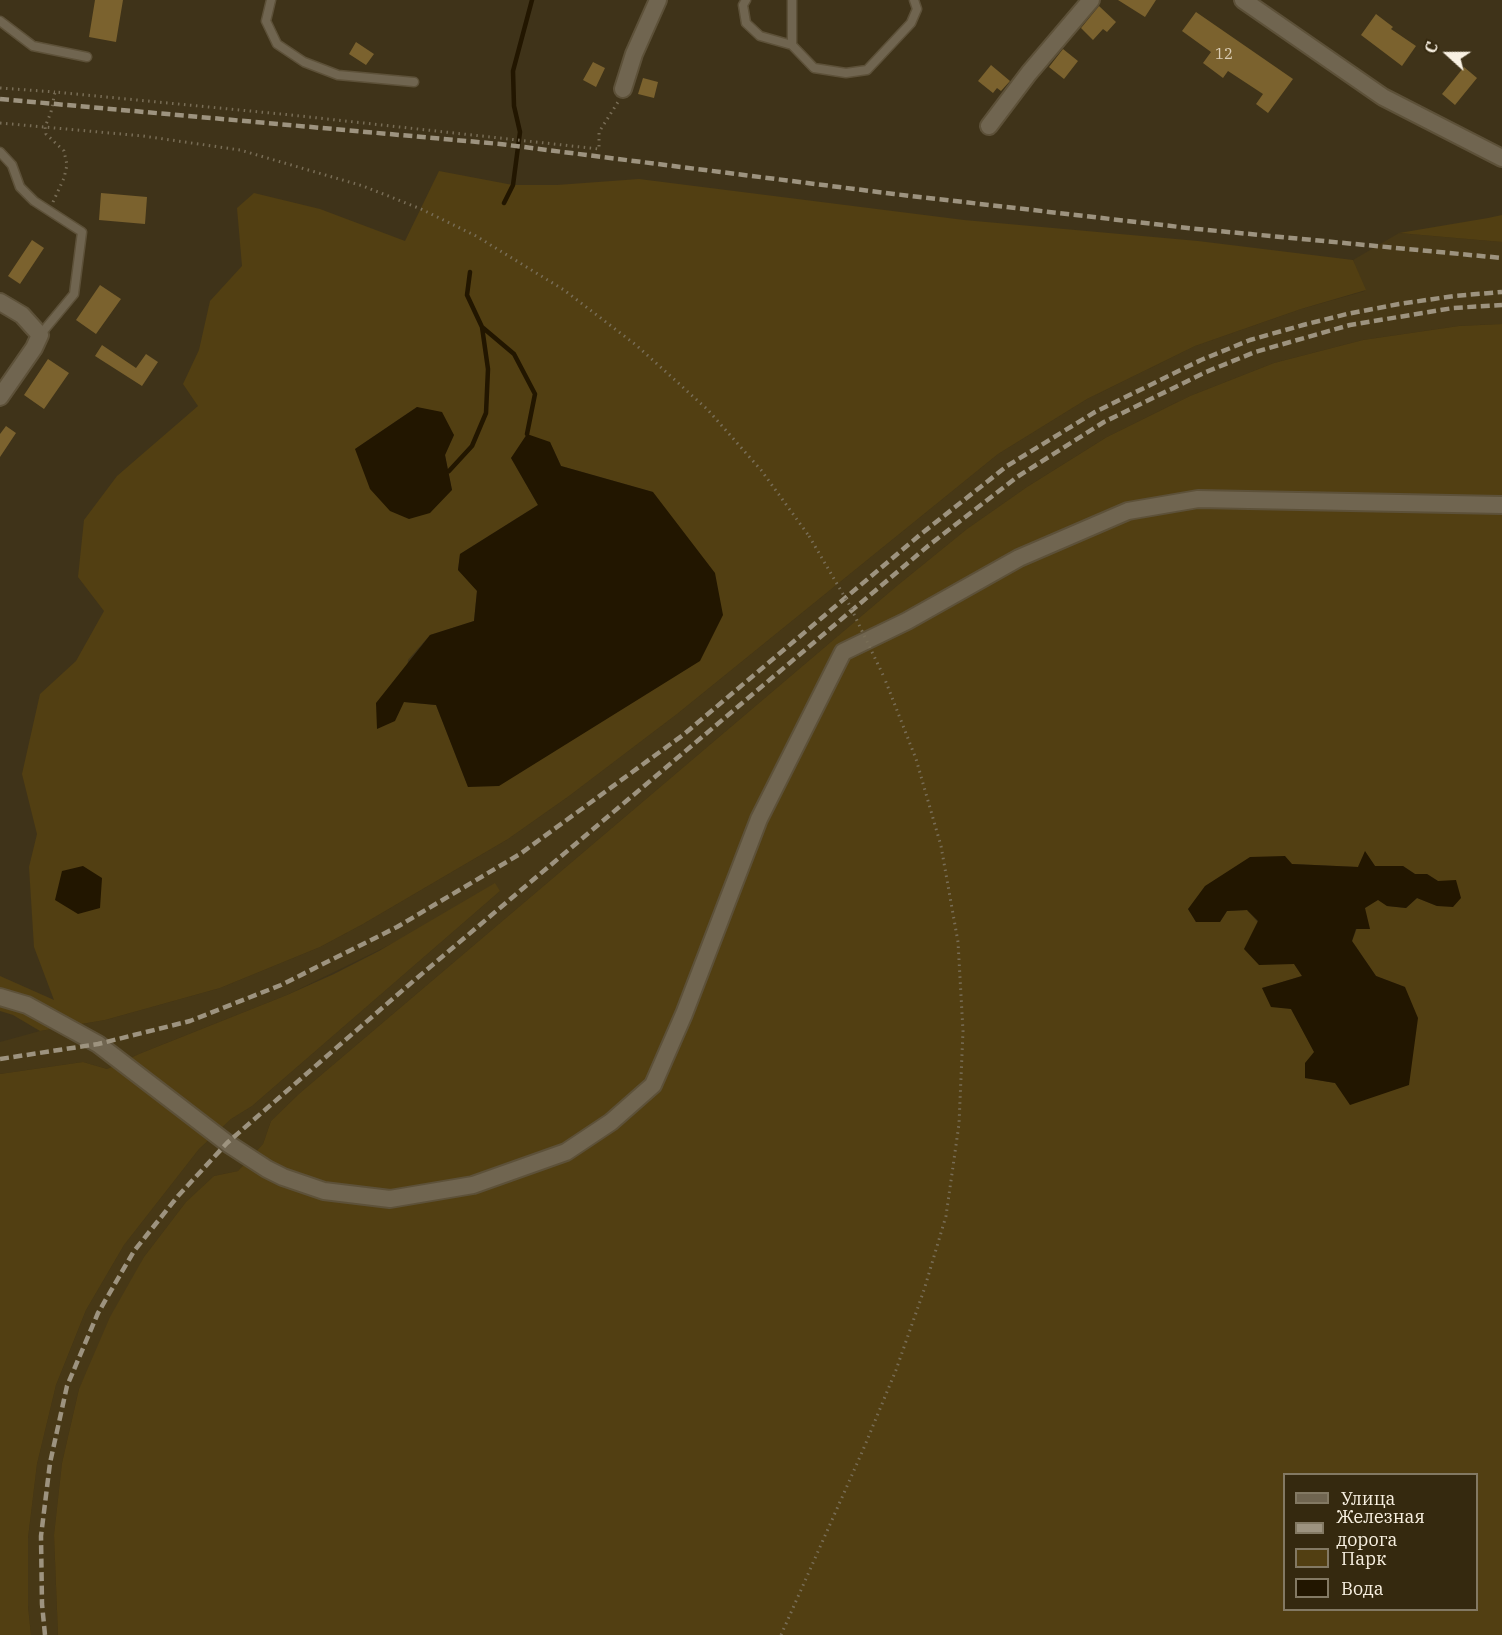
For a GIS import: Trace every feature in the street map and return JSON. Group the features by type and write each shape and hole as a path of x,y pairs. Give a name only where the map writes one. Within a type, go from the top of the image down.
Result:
{"street":[{"path":"623,89 634,54 658,0"},
{"path":"989,126 1029,73 1091,0"},
{"path":"1243,0 1383,97 1502,158"},
{"path":"0,302 22,315 40,335 34,348 0,397"},
{"path":"0,997 27,1005 98,1044 227,1143 283,1177 324,1191 390,1199 473,1185 566,1152 611,1122 653,1085 684,1014 759,819 843,652 907,621 1019,558 1128,511 1198,499 1502,506"}],"lane":[{"path":"271,0 266,21 277,44 304,62 338,75 414,82"},
{"path":"746,0 743,5 746,23 760,36 792,45 814,68 846,73 867,70 911,23 917,9 914,0"},
{"path":"792,0 792,45"},
{"path":"0,21 33,46 87,57"},
{"path":"0,152 12,165 20,187 34,201 82,232 74,294 40,335"}],"path":[{"path":"0,88 279,113 599,149 599,132 616,107 623,89"},
{"path":"48,212 64,178 67,159 64,151 46,134 45,127 55,92"},
{"path":"0,123 143,136 240,150 363,186 421,209 476,236 564,290 636,345 707,410 760,470 809,536 850,606 884,677 916,759 941,846 958,942 963,1031 958,1124 946,1216 924,1290 896,1370 863,1450 781,1635"}],"shaded area":[{"path":"1399,233 1502,242 1502,324 1459,326 1363,340 1274,363 1190,396 1107,437 1027,487 967,529 898,585 300,1093 271,1121 263,1144 238,1171 214,1176 186,1202 144,1257 79,1389 62,1463 54,1535 58,1635 31,1635 28,1606 28,1538 37,1464 56,1385 86,1310 124,1245 199,1149 231,1119 252,1106 500,891 287,995 107,1069 83,1062 0,1074 0,1042 40,1031 105,1020 220,988 320,947 363,924 508,839 569,796 677,714 998,454 1087,399 1195,346 1301,309 1365,291 1353,260"}],"green space":[{"path":"439,171 513,185 557,185 639,179 964,220 1198,241 1353,260 1366,290 1301,309 1195,346 1087,399 998,454 677,714 569,796 508,839 363,924 320,947 220,988 105,1020 40,1031 13,1015 0,1011 0,976 54,1000 34,947 29,867 37,834 22,774 40,694 76,661 104,611 78,577 84,520 117,476 198,406 183,384 199,350 210,301 242,266 237,208 254,193 320,209 405,241","holes":["417,407 454,435 445,455 452,490 355,449","550,442 561,466 653,492 468,787 436,705 404,702 408,660 430,635 474,621 477,590 458,570 460,554 538,505 511,458"]},
{"path":"1502,215 1502,242 1399,233 1488,218"},
{"path":"1502,324 1502,1635 58,1635 54,1535 62,1463 79,1389 110,1317 144,1257 186,1202 214,1176 238,1171 263,1144 271,1121 300,1093 967,529 1027,487 1107,437 1190,396 1274,363 1363,340 1459,326","holes":["1365,852 1375,866 1403,866 1415,874 1427,874 1438,881 1437,906 1417,898 1406,908 1387,906 1378,899 1365,908 1352,941 1376,976 1405,987 1335,1083 1305,1078 1315,1053 1291,1009 1262,988 1302,976 1294,963 1247,910 1227,911 1220,922 1196,922 1188,909 1292,864 1358,867"]},
{"path":"495,883 500,891 252,1106 231,1119 199,1149 124,1245 86,1310 56,1385 37,1464 28,1538 28,1606 31,1635 0,1635 0,1074 83,1062 107,1069 334,974 379,951"}],"water":[{"path":"417,407 442,412 454,435 445,455 452,490 430,513 409,519 390,511 370,489 355,449"},
{"path":"527,434 550,442 561,466 653,492 715,573 723,615 700,661 499,786 468,787 436,705 404,702 395,721 377,729 376,703 430,635 474,621 477,591 458,570 460,554 538,505 511,458"},
{"path":"1365,851 1375,866 1403,866 1415,874 1427,874 1438,881 1456,880 1461,898 1453,907 1437,906 1417,898 1406,908 1387,906 1378,900 1365,908 1370,929 1356,929 1352,941 1376,976 1405,987 1418,1018 1409,1085 1350,1105 1335,1083 1305,1078 1305,1063 1314,1052 1291,1009 1271,1007 1262,988 1302,976 1294,964 1259,965 1244,949 1258,921 1247,910 1227,911 1220,922 1196,922 1188,909 1205,886 1250,857 1285,856 1292,864 1358,867"},
{"path":"83,866 102,878 100,908 78,914 55,900 62,871"}],"building":[{"path":"95,0 123,0 116,42 89,37"},
{"path":"1118,0 1156,0 1145,17"},
{"path":"1099,6 1116,22 1107,32 1103,29 1093,40 1081,28"},
{"path":"1196,12 1293,79 1268,113 1256,104 1263,94 1228,71 1223,78 1203,63 1211,52 1182,31"},
{"path":"1376,14 1393,27 1391,29 1416,46 1402,66 1361,35"},
{"path":"356,42 374,54 366,65 349,54"},
{"path":"1063,49 1078,61 1064,79 1049,67"},
{"path":"593,62 605,68 596,87 583,80"},
{"path":"991,65 1010,81 1001,91 997,88 993,93 978,81"},
{"path":"1464,67 1477,78 1455,105 1442,94"},
{"path":"643,78 658,82 654,98 638,94"},
{"path":"101,193 147,197 145,224 99,220"},
{"path":"32,240 44,248 20,284 8,276"},
{"path":"100,285 121,299 96,334 76,320"},
{"path":"102,345 136,368 146,354 158,362 142,386 95,356"},
{"path":"48,359 69,373 44,409 24,395"},
{"path":"6,426 16,433 0,457 0,434"}],"waterway":[{"path":"504,203 513,185 520,132 514,106 513,71 532,0"},
{"path":"470,272 467,295 482,327 514,354 535,394 527,434"},
{"path":"449,471 472,446 486,413 488,369 482,327"}],"railway":[{"path":"0,99 500,144 894,194 1197,229 1502,258"},
{"path":"0,1059 98,1044 190,1021 281,985 397,927 520,854 683,735 921,534 1007,466 1095,412 1201,360 1250,340 1347,314 1399,304 1502,292"},
{"path":"45,1635 41,1536 50,1463 67,1386 98,1313 134,1251 178,1196 227,1143 404,989 928,546 1017,477 1104,422 1206,372 1255,352 1350,325 1453,308 1502,305"}]}
